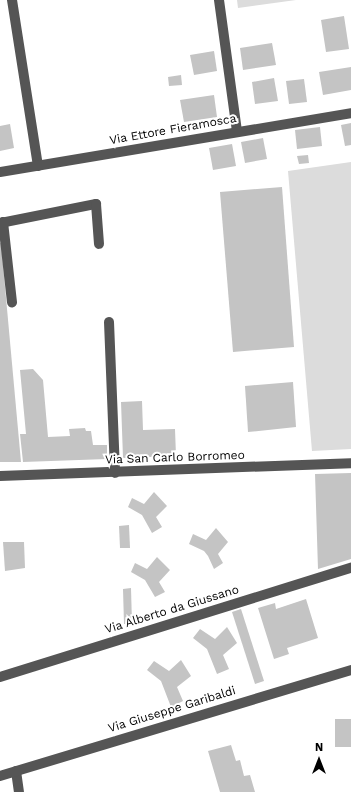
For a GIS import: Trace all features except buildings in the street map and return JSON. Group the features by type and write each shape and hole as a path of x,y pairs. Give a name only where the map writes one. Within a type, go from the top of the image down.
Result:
{"street":[{"path":"12,0 38,166"},
{"path":"219,0 237,132"},
{"name":"Via Ettore Fieramosca","path":"0,172 351,113"},
{"path":"12,302 2,222 96,204 99,244"},
{"path":"109,322 115,473"},
{"name":"Via San Carlo Borromeo","path":"0,476 115,473 351,463"},
{"name":"Via Alberto da Giussano","path":"0,677 351,568"},
{"name":"Via Giuseppe Garibaldi","path":"0,776 351,670"},
{"path":"16,771 19,792"}],"shaded area":[{"path":"237,0 296,0 238,8"},
{"path":"351,162 351,449 312,451 288,171"}]}
